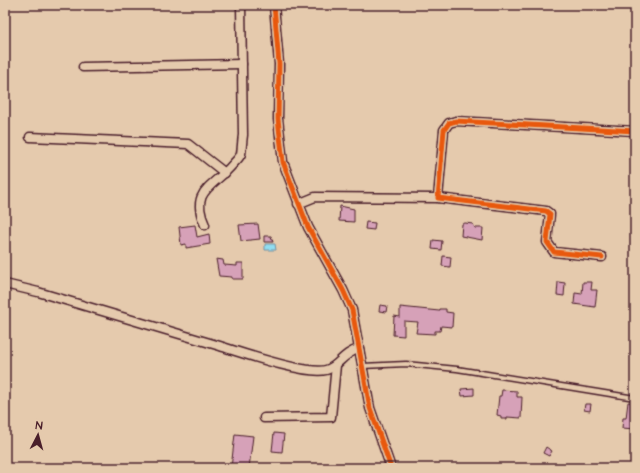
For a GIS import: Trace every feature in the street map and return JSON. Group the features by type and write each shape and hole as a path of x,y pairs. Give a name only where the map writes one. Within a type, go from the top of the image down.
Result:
{"street":[{"path":"205,225 200,214 200,198 207,188 226,173 240,155 243,135 241,5"},
{"path":"274,5 279,64 278,119 283,162 308,227 343,290 352,310 370,408 391,468"},
{"path":"83,67 242,64"},
{"path":"438,198 444,130 449,123 456,121 635,131"},
{"path":"30,137 188,144 226,173"},
{"path":"298,204 315,197 438,198 546,211 550,214 547,242 554,252 602,257"},
{"path":"5,284 38,292 270,361 315,371 326,370 336,365 350,352 359,349"},
{"path":"264,418 331,417 336,365"}],"lane":[{"path":"362,366 406,364 457,369 635,398"}],"water":[{"path":"265,244 275,244 276,250 265,250"}],"building":[{"path":"340,206 354,209 354,222 339,221"},
{"path":"366,222 375,223 374,230 365,229"},
{"path":"258,224 260,239 241,241 239,225"},
{"path":"462,224 473,224 475,228 483,228 482,240 461,236"},
{"path":"195,225 197,237 209,234 210,244 186,248 186,244 181,245 179,227"},
{"path":"264,236 271,236 273,242 264,242"},
{"path":"433,240 442,241 441,250 432,249"},
{"path":"443,256 451,257 450,267 442,266"},
{"path":"216,259 223,260 224,265 237,266 237,263 243,263 243,279 232,279 232,277 219,276"},
{"path":"558,282 565,283 564,296 557,295"},
{"path":"583,282 592,282 591,290 597,290 595,307 574,304 575,293 582,294"},
{"path":"380,305 387,306 386,312 379,311"},
{"path":"400,307 439,311 439,309 446,309 446,312 453,313 452,327 441,326 440,331 435,331 435,334 416,333 418,322 404,321 404,336 393,335 394,316 400,317"},
{"path":"474,388 474,395 462,396 461,389"},
{"path":"502,390 517,391 517,397 522,397 521,418 507,417 507,419 501,419 501,416 497,415 499,396 501,396"},
{"path":"628,402 635,403 635,429 622,428 623,418 626,418"},
{"path":"585,404 591,404 590,411 584,410"},
{"path":"274,433 284,434 282,452 272,451"},
{"path":"235,434 253,436 249,468 231,468"},
{"path":"546,447 552,451 549,456 543,453"}],"cycle path":[{"path":"274,5 279,64 278,119 283,162 308,227 343,290 352,310 370,408 391,468"},
{"path":"602,257 554,252 547,242 550,214 546,211 438,198 444,130 449,123 456,121 635,131"}]}
